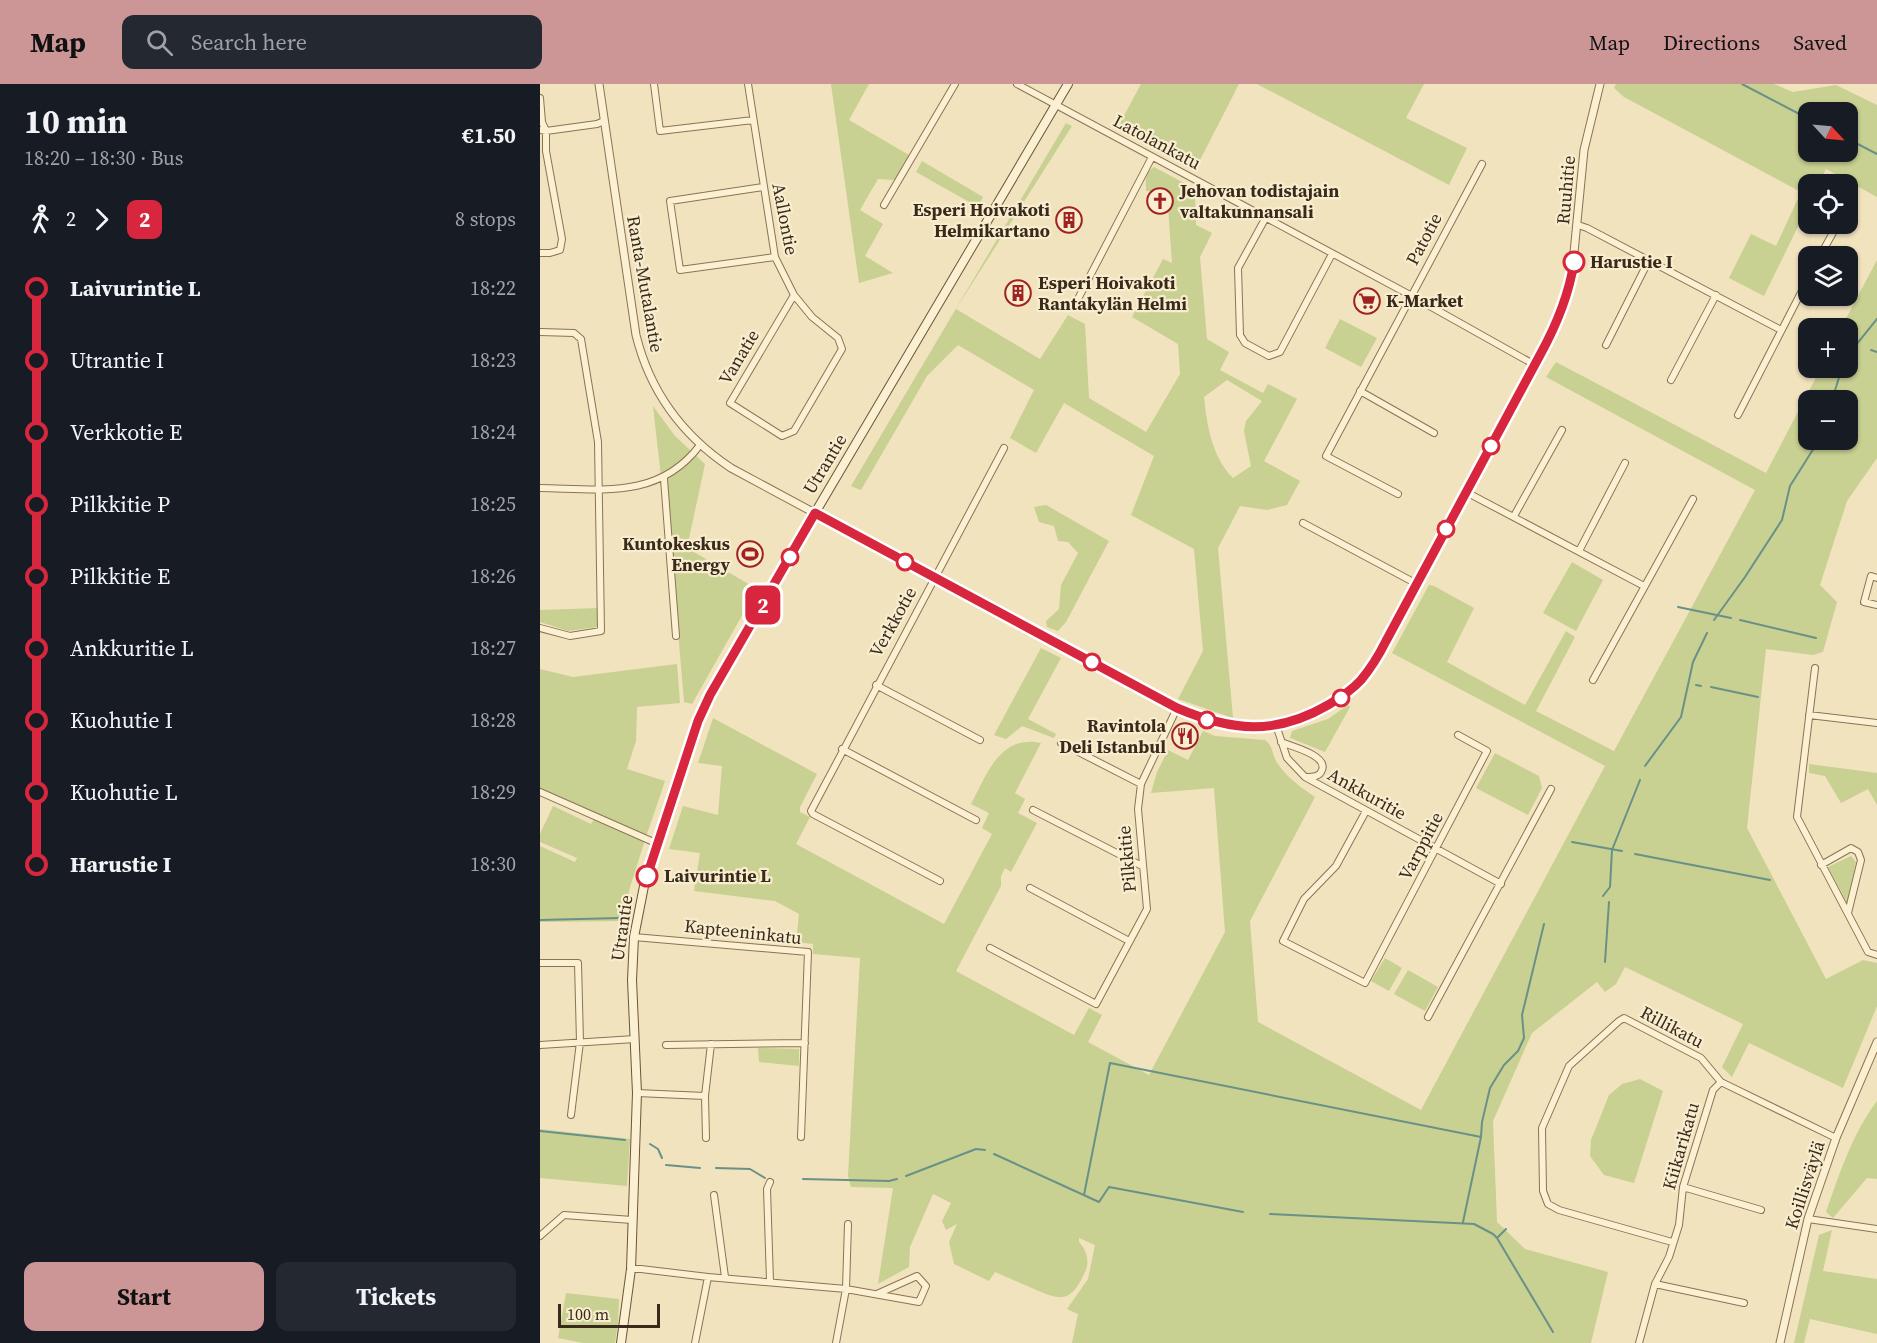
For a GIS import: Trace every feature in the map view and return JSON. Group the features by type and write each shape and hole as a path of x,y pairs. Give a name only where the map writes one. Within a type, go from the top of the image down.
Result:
{"main road":[{"name":"Utrantie","path":"621,1343 631,1269 637,1093 632,980 634,937 645,881 698,721 710,695 815,513 1068,84"}],"street":[{"name":"Ranta-Mutalantie","path":"599,84 636,335 642,360 652,383 666,405 700,445 731,468 815,513"},
{"path":"654,84 660,131 753,120"},
{"name":"Aallontie","path":"748,84 775,257 794,294 812,317 838,338"},
{"path":"884,205 955,84"},
{"name":"Latolankatu","path":"1017,84 1410,295 1535,365"},
{"name":"Ruuhitie","path":"815,513 1177,708 1223,725 1258,728 1276,725 1313,713 1345,695 1360,682 1372,666 1550,336 1566,297 1572,273 1584,150 1600,84"},
{"path":"540,98 546,151 562,239 560,250 540,253"},
{"path":"543,130 597,124 604,120"},
{"path":"1079,297 1152,156"},
{"name":"Patotie","path":"1398,494 1326,456 1482,164"},
{"path":"763,187 670,201 680,270 775,257"},
{"path":"1265,219 1239,268 1239,324 1240,335 1245,343 1269,356 1280,352 1332,254"},
{"path":"1578,225 1781,330"},
{"path":"1606,345 1649,260"},
{"name":"Vanatie","path":"794,294 732,398 730,403 733,407 782,436 794,431 842,349 838,338"},
{"path":"1671,380 1716,295"},
{"path":"1738,415 1798,298"},
{"path":"540,332 574,333 581,339 598,442 601,631 570,636 540,628"},
{"path":"1360,391 1434,433"},
{"path":"1514,516 1562,430"},
{"path":"540,488 632,489 664,478 680,467 700,445"},
{"name":"Verkkotie","path":"940,881 811,811 842,748 1004,448"},
{"path":"1579,551 1625,463"},
{"path":"664,478 676,636"},
{"path":"1466,492 1644,586"},
{"path":"1593,680 1693,499"},
{"path":"1303,523 1417,584"},
{"path":"1877,578 1871,576 1864,602 1877,605"},
{"path":"1815,668 1797,817 1868,952 1877,955"},
{"path":"876,685 980,740"},
{"name":"Pilkkitie","path":"990,948 1096,1004 1147,909 1138,809 1141,784 1177,708"},
{"path":"1809,715 1877,723"},
{"name":"Ankkuritie","path":"1276,725 1287,758 1305,777 1501,884"},
{"name":"Varppitie","path":"1366,811 1336,866 1304,899 1283,941 1365,983 1487,751 1458,735"},
{"path":"1281,742 1309,752 1321,760 1322,771 1312,777 1305,777"},
{"path":"1061,743 1141,784"},
{"path":"842,748 976,820"},
{"path":"1428,1017 1551,789"},
{"path":"540,792 658,844"},
{"path":"1033,810 1142,866"},
{"path":"1821,865 1851,848 1858,852 1861,860 1847,913"},
{"path":"1030,888 1129,941"},
{"name":"Kapteeninkatu","path":"634,937 808,952 801,1137"},
{"path":"540,963 578,963 580,1042 571,1115"},
{"name":"Rillikatu","path":"1672,1242 1559,1210 1548,1204 1543,1191 1542,1128 1569,1066 1624,1018 1701,1058 1721,1082"},
{"path":"540,1045 635,1040"},
{"name":"Koillisväylä","path":"1780,1343 1808,1219 1836,1138 1877,1042"},
{"path":"706,1138 705,1096 711,1044"},
{"path":"666,1045 805,1044"},
{"path":"1721,1082 1836,1138"},
{"name":"Kiikarikatu","path":"1639,1343 1655,1284 1668,1257 1679,1225 1683,1187 1713,1090 1721,1082"},
{"path":"637,1093 705,1096"},
{"path":"770,1182 767,1189 770,1281"},
{"path":"1683,1187 1761,1210"},
{"path":"714,1195 725,1277"},
{"path":"540,1236 564,1215 632,1220"},
{"path":"1808,1219 1877,1228"},
{"path":"836,1343 846,1288 848,1224"},
{"path":"631,1269 846,1288 877,1294 919,1302 926,1286 917,1276 877,1294"},
{"path":"695,1343 708,1277"},
{"path":"1655,1284 1744,1303"}],"green space":[{"path":"831,84 869,84 849,120 909,155 895,180 878,179 860,210 883,224 865,256 893,273 859,283"},
{"path":"1141,84 1239,84 1196,168 1119,125"},
{"path":"1257,84 1424,84 1406,118 1467,148 1449,185"},
{"path":"1616,84 1774,84 1793,92 1836,85 1877,105 1877,197 1858,187 1858,174 1835,174 1826,169 1824,174 1798,174 1798,190 1624,97 1614,88"},
{"path":"1066,123 1072,126 956,309 1040,359 1068,315 1085,324 1089,398 1146,432 1180,374 1178,344 1132,317 1163,259 1172,263 1167,192 1146,191 1146,177 1154,167 1199,191 1195,199 1196,225 1212,233 1200,257 1207,339 1229,352 1220,370 1263,393 1268,384 1297,399 1264,461 1300,481 1287,505 1267,510 1240,506 1218,548 1233,718 1178,699 1203,651 1194,549 1131,515 1154,456 1064,403 1036,453 1010,438 1034,390 958,345 927,376 861,490 851,486","holes":["1227,380 1262,401 1246,421 1244,431 1251,466 1233,478 1215,451 1204,397"]},
{"path":"922,161 983,197 978,207 916,172"},
{"path":"1798,198 1798,226 1764,296 1729,278 1751,234 1776,246"},
{"path":"1877,260 1877,458 1847,501 1820,585 1837,602 1823,652 1813,655 1766,649 1747,828 1826,979 1863,960 1877,963 1877,1006 1843,1088 1749,1043 1732,1077 1722,1067 1743,1024 1625,967 1616,984 1605,992 1597,982 1532,1033 1493,1121 1497,1222 1525,1249 1608,1272 1591,1343 1072,1343 1078,1314 1067,1309 1088,1279 1095,1245 1079,1238 1087,1257 1087,1268 1075,1289 1064,1297 1051,1296 995,1272 989,1281 954,1264 949,1242 957,1224 946,1230 942,1221 951,1203 933,1194 910,1247 909,1267 878,1284 893,1188 851,1187 848,1176 860,958 813,954 813,944 796,942 799,914 775,901 694,891 700,853 669,849 683,806 718,815 722,766 698,763 713,718 817,774 800,807 800,812 810,817 796,844 944,924 992,834 982,828 989,813 971,804 989,769 1005,750 1015,745 1027,742 1041,743 1015,793 1025,799 1018,813 1037,823 1011,872 1005,868 1001,876 1001,886 956,971 1074,1035 1089,1008 1102,1015 1088,1042 1149,1075 1225,932 1214,788 1151,793 1157,772 1168,750 1188,760 1203,731 1215,736 1265,740 1284,772 1315,797 1250,921 1258,1022 1421,1110 1605,766 1392,653 1429,585 1434,586 1474,608 1447,662 1525,705 1566,631 1575,637 1536,711 1614,751 1755,490 1546,377 1556,362 1766,473 1798,412 1798,450 1858,450 1858,390 1809,390 1816,378 1858,378 1858,318 1846,318 1853,306 1858,306 1858,296"},
{"path":"1340,319 1377,338 1361,367 1325,348"},
{"path":"653,406 675,436 705,464 687,548 757,589 692,704 684,702 666,488 661,477"},
{"path":"1046,505 1109,541 1066,622 1058,631 1047,627 1046,621 1059,609 1061,585 1078,553 1068,542 1058,541 1054,526 1039,522 1034,507"},
{"path":"1572,562 1603,580 1576,631 1543,613"},
{"path":"598,608 597,627 568,631 540,622 540,610"},
{"path":"1041,648 1061,658 1028,719 1056,734 1054,738 1022,726 1006,739 994,735"},
{"path":"677,664 680,703 637,707 636,741 627,769 665,781 646,837 540,791 540,669 573,677"},
{"path":"1348,705 1350,707 1325,752 1290,738 1292,731 1328,719"},
{"path":"1495,753 1539,776 1542,788 1528,815 1476,788"},
{"path":"1809,764 1877,773 1877,805 1868,789 1841,803 1825,776 1809,773"},
{"path":"553,806 591,824 595,817 645,840 630,887 624,921 540,922 540,846 575,862 577,858 540,842 540,834"},
{"path":"1851,856 1856,862 1847,903 1828,867"},
{"path":"1385,958 1402,968 1389,991 1371,981"},
{"path":"1408,970 1438,987 1425,1011 1394,994"},
{"path":"758,1048 799,1049 799,1066 759,1062"},
{"path":"1640,1079 1663,1091 1634,1183 1604,1175 1590,1156 1591,1140 1609,1095 1622,1084"},
{"path":"1877,1101 1877,1179 1867,1178 1833,1218 1826,1212 1842,1168 1860,1127"},
{"path":"540,1129 630,1139 627,1186 540,1178"},
{"path":"1832,1230 1823,1271 1877,1279 1877,1334 1810,1319 1804,1343 1794,1343 1819,1235"},
{"path":"566,1293 619,1299 615,1343 583,1343 558,1338"}],"waterway":[{"path":"1742,84 1798,113"},
{"path":"1858,144 1877,154"},
{"path":"1858,343 1877,319"},
{"path":"1871,350 1877,352"},
{"path":"1835,390 1839,378"},
{"path":"1714,620 1782,520 1790,486 1813,450"},
{"path":"1678,607 1731,618"},
{"path":"1740,620 1816,638"},
{"path":"1645,766 1681,717 1693,662 1707,633"},
{"path":"1696,685 1701,686"},
{"path":"1711,687 1758,697"},
{"path":"1603,896 1610,887 1612,850 1640,780"},
{"path":"1572,842 1622,851"},
{"path":"1635,854 1770,880"},
{"path":"1605,962 1609,902"},
{"path":"540,920 620,918"},
{"path":"1463,1222 1490,1088 1504,1065 1518,1051 1524,1038 1522,1015 1544,924"},
{"path":"1084,1195 1110,1063 1481,1137"},
{"path":"540,1131 625,1140"},
{"path":"650,1144 658,1149 662,1158"},
{"path":"906,1176 976,1149 985,1150"},
{"path":"994,1154 1099,1202 1109,1187 1243,1212"},
{"path":"666,1165 700,1168"},
{"path":"716,1168 750,1169 765,1178"},
{"path":"803,1179 889,1181 897,1179"},
{"path":"1270,1214 1474,1224 1497,1238 1553,1332"},
{"path":"1497,1238 1506,1229"}],"bus line":[{"name":"2","path":"647,876 698,721 710,695 815,513 1177,708 1205,719 1223,725 1266,727 1294,721 1345,695 1360,682 1372,666 1540,355 1566,297 1574,262"}],"place":[{"name":"Jehovan todistajain valtakunnansali","path":"1160,201"},
{"name":"Esperi Hoivakoti Helmikartano","path":"1069,220"},
{"name":"Harustie I","path":"1574,262"},
{"name":"Esperi Hoivakoti Rantakylän Helmi","path":"1018,293"},
{"name":"K-Market","path":"1367,301"},
{"name":"Kuntokeskus Energy","path":"750,554"},
{"name":"Ravintola Deli Istanbul","path":"1185,736"},
{"name":"Laivurintie L","path":"647,876"}]}
